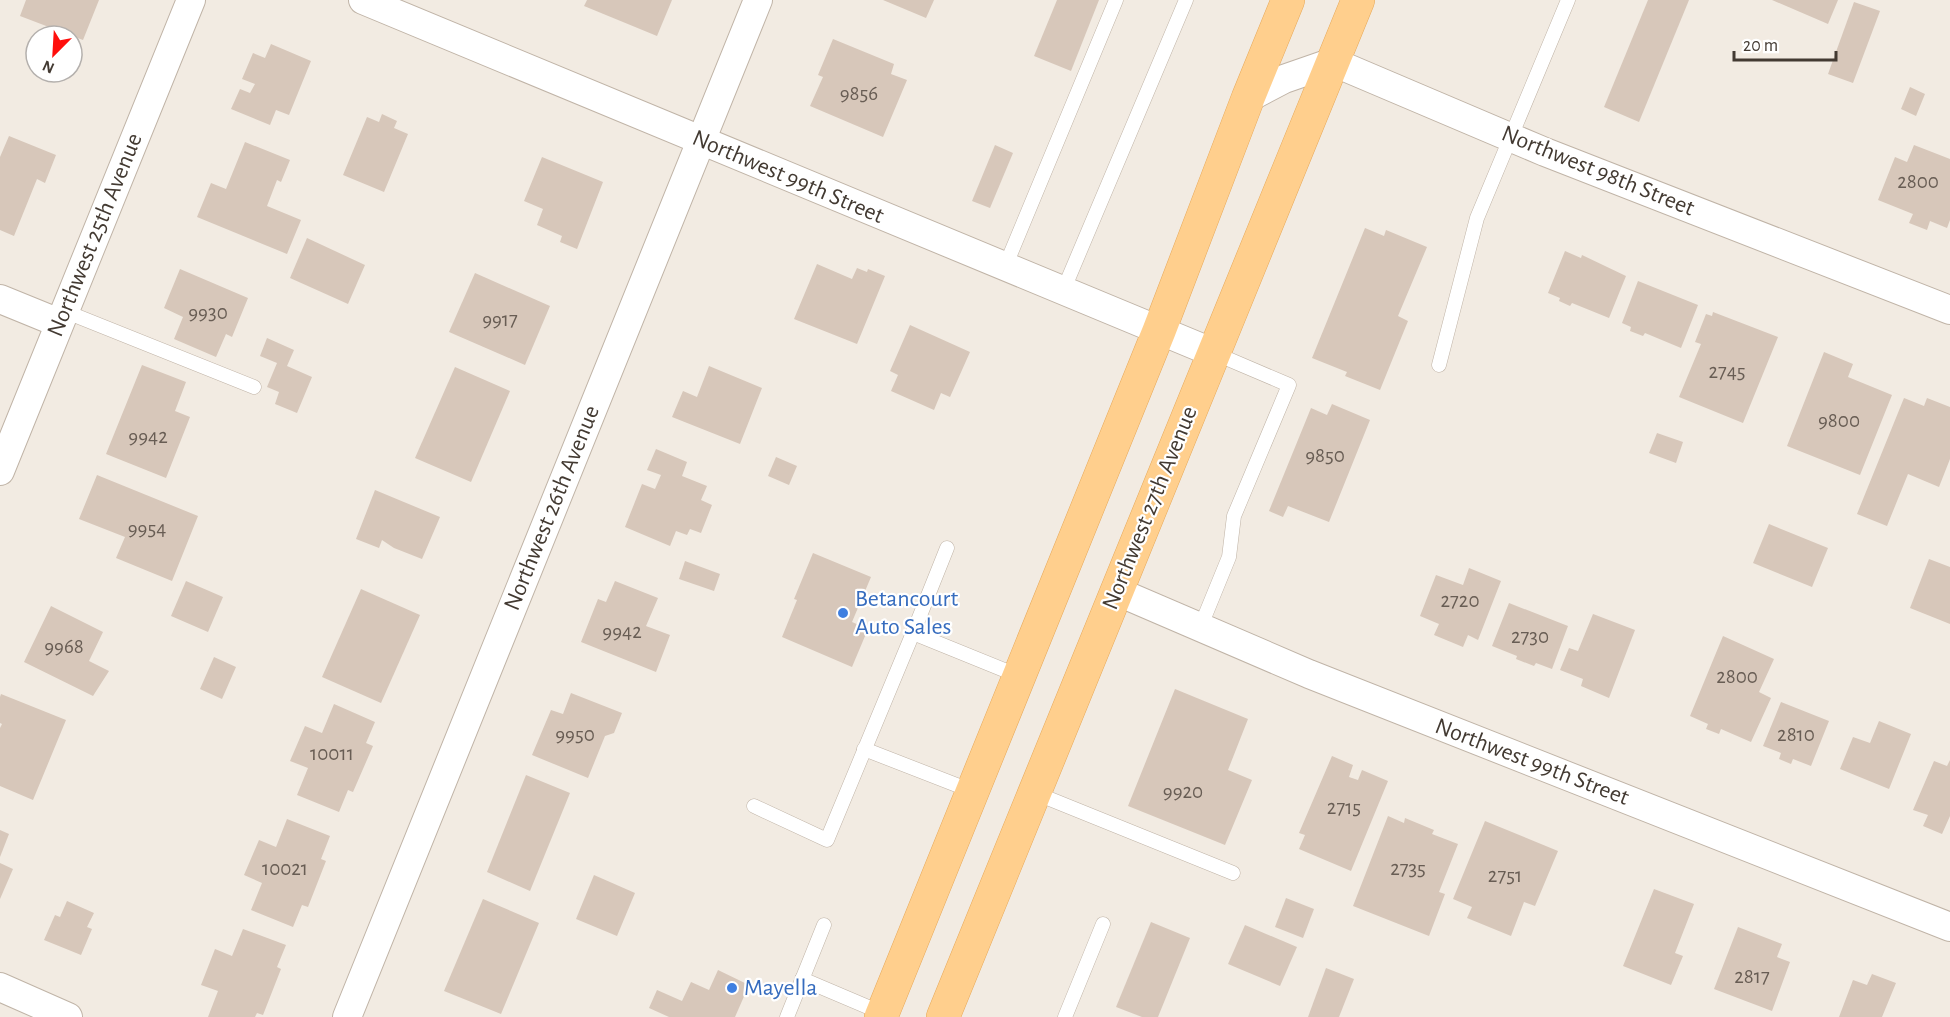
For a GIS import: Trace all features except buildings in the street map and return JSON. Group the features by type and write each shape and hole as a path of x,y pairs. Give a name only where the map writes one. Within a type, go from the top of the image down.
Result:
{"main road":[{"name":"Northwest 27th Avenue","path":"944,1017 1358,0"},
{"path":"882,1015 1159,331 1284,1"}],"street":[{"name":"Northwest 25th Avenue","path":"0,471 191,0"},
{"name":"Northwest 99th Street","path":"363,0 1214,353"},
{"name":"Northwest 26th Avenue","path":"346,1017 758,0"},
{"path":"1248,98 1284,79 1333,62"},
{"name":"Northwest 98th Street","path":"1333,62 1511,137 1950,310"},
{"path":"0,298 62,317"},
{"name":"Northwest 99th Street","path":"1116,591 1309,674 1950,927"},
{"path":"0,987 68,1017"}],"lane":[{"path":"1005,267 1116,0"},
{"path":"1063,291 1186,0"},
{"path":"1438,365 1476,218 1568,0"},
{"path":"62,317 254,387"},
{"path":"1200,628 1229,557 1234,516 1289,385 1214,353"},
{"path":"754,806 827,840 947,548"},
{"path":"913,633 1019,676"},
{"path":"864,749 972,791"},
{"path":"1035,792 1233,873"},
{"path":"1065,1017 1103,924"},
{"path":"786,1017 824,925"},
{"path":"802,979 882,1015"}],"place":[{"name":"Betancourt Auto Sales","path":"843,613"},
{"name":"Mayella","path":"732,988"}]}
